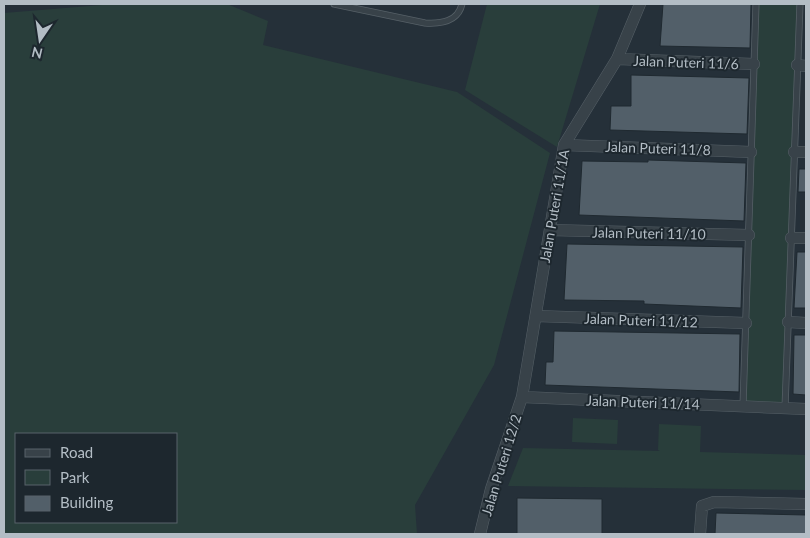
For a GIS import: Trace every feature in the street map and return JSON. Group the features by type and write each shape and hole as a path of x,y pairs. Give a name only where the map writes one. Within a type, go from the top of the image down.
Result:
{"street":[{"name":"Jalan Puteri 11/1A","path":"522,397 564,145 617,59 640,4"},
{"name":"Jalan Puteri 11/6","path":"617,59 754,64"},
{"name":"Jalan Puteri 11/8","path":"564,145 751,152"},
{"name":"Jalan Puteri 11/10","path":"550,230 749,235"},
{"path":"791,238 806,238"},
{"name":"Jalan Puteri 11/12","path":"536,316 746,323"},
{"path":"788,322 806,323"},
{"name":"Jalan Puteri 11/14","path":"522,397 806,409"},
{"name":"Jalan Puteri 12/2","path":"480,534 491,489 522,397"},
{"path":"700,534 702,506 714,502 806,504"}],"lane":[{"path":"334,4 367,6 425,23 440,24 451,20 460,10 462,4"},
{"path":"743,406 756,4"},
{"path":"785,408 791,238 800,152 802,66 800,4"}],"green space":[{"path":"114,4 227,4 268,21 263,45 457,92 550,153 494,365 415,505 417,534 4,534 4,13"},
{"path":"487,4 600,4 557,147 465,90"},
{"path":"756,4 800,4 785,408 743,406"},
{"path":"573,418 618,420 617,444 572,442"},
{"path":"659,424 701,426 700,452 806,455 806,490 508,486 523,448 660,451 658,450"}],"building":[{"path":"663,4 751,4 750,48 660,46"},
{"path":"631,75 749,78 747,134 610,130 611,106 631,106"},
{"path":"648,160 746,163 744,221 579,215 582,161 648,162"},
{"path":"799,169 806,169 806,192 798,192"},
{"path":"567,244 743,247 741,308 644,304 644,301 564,300"},
{"path":"797,252 806,252 806,308 794,308"},
{"path":"554,331 740,334 739,392 545,385 546,362 553,362"},
{"path":"794,335 806,335 806,395 793,394"},
{"path":"517,498 602,499 602,534 517,534"},
{"path":"716,513 806,515 806,534 715,534"}]}
